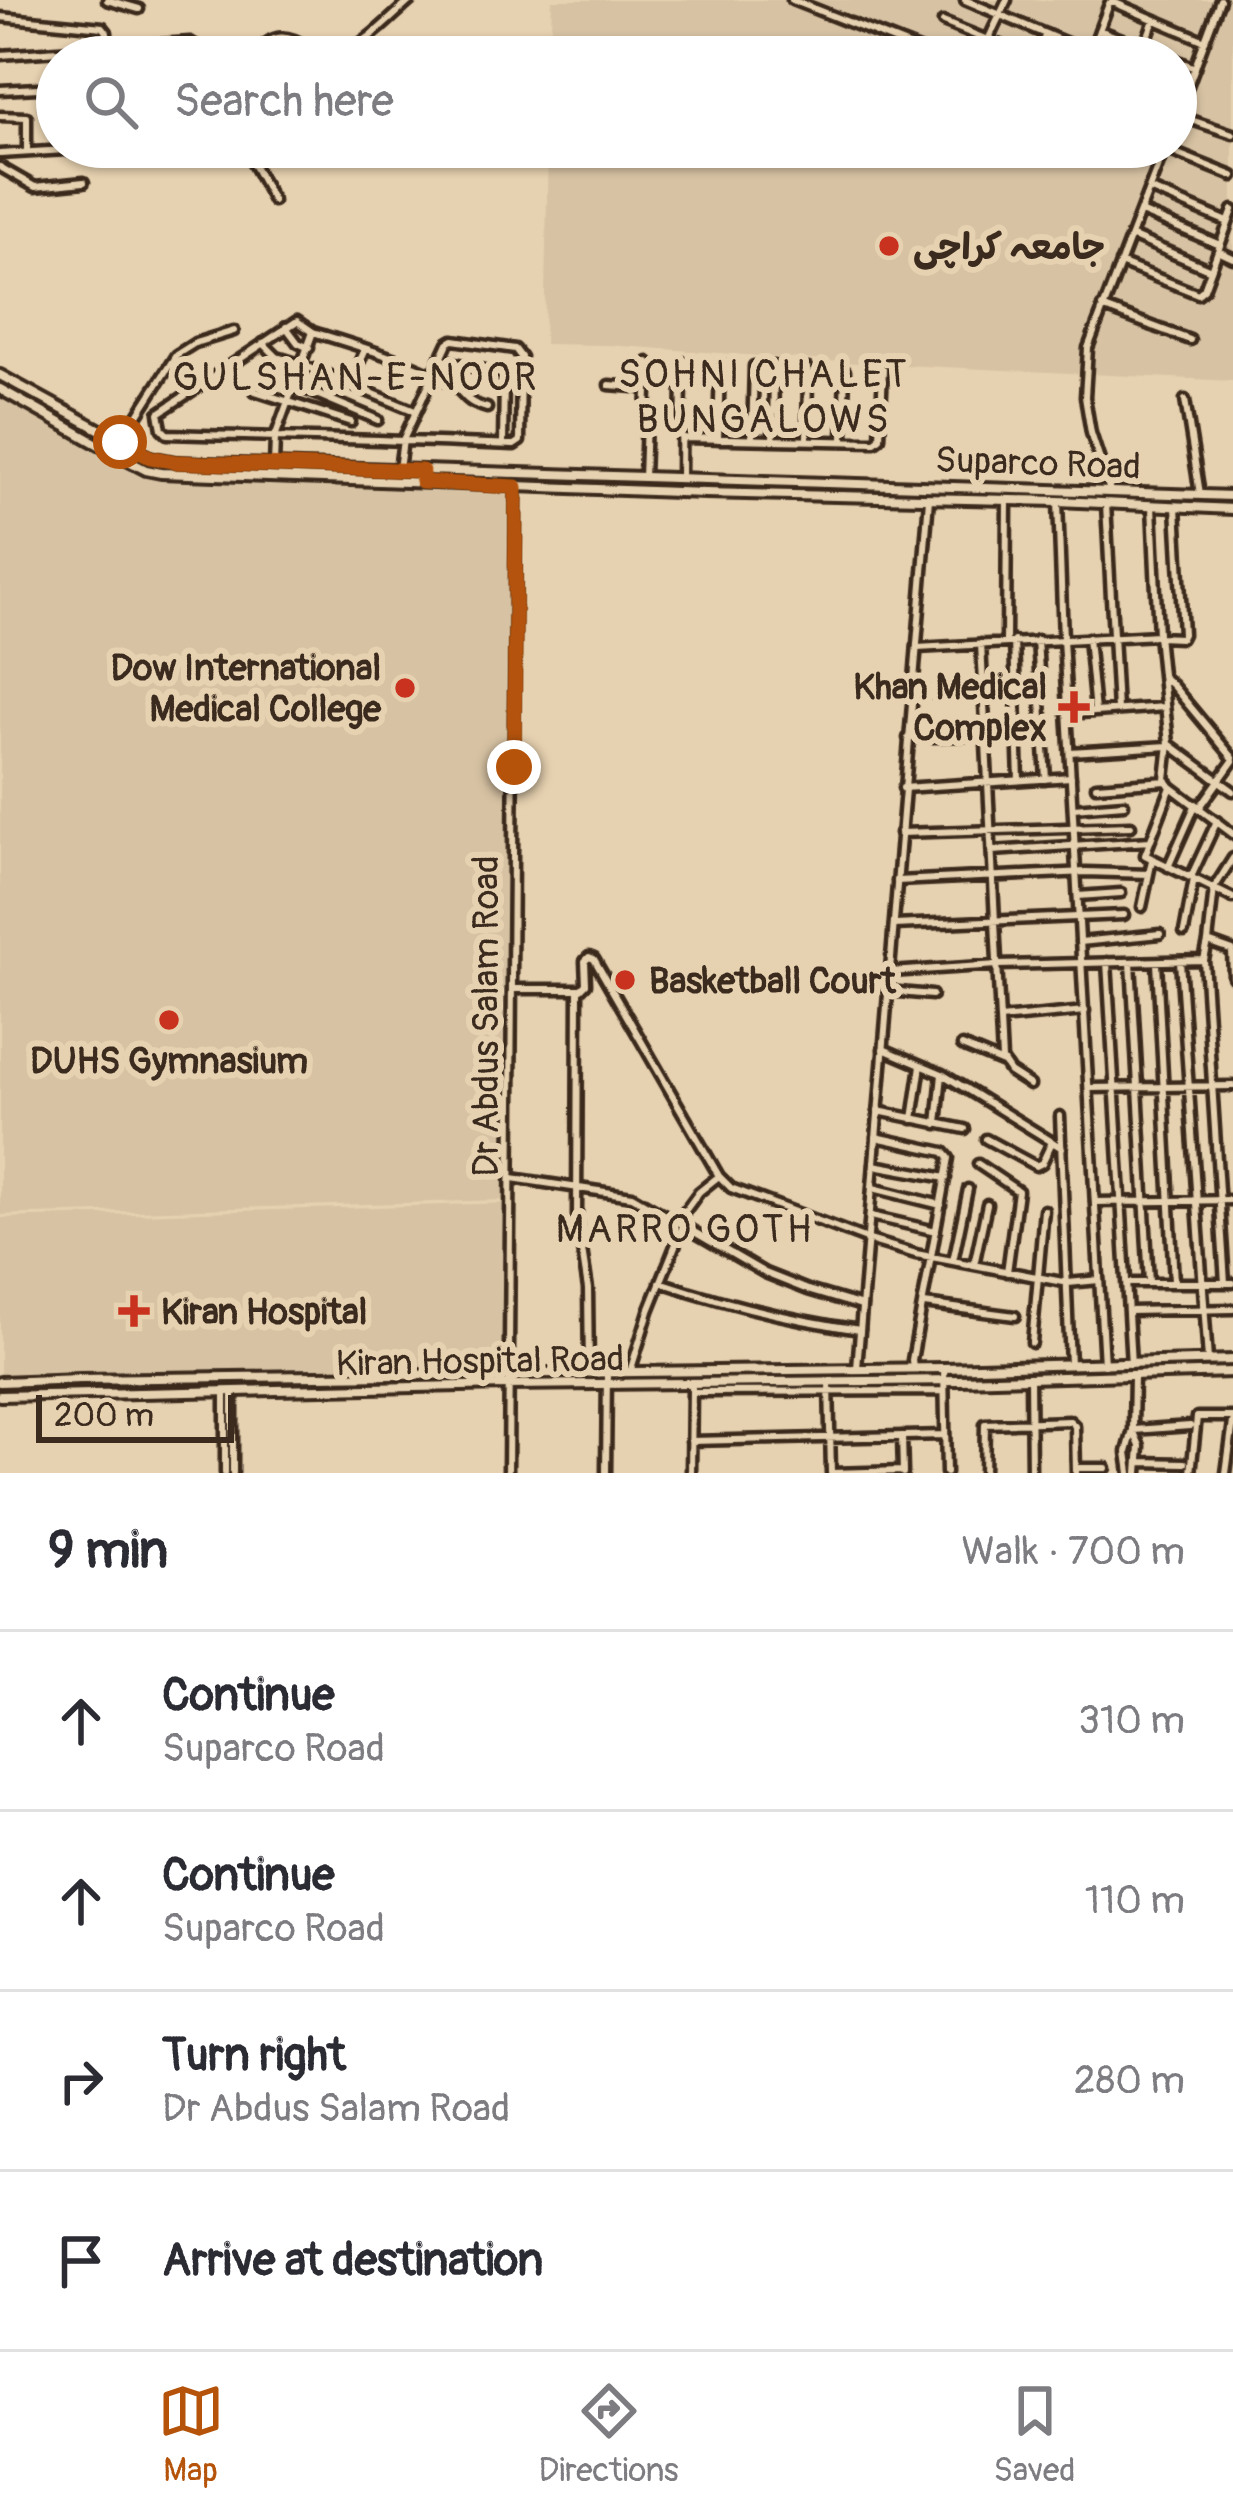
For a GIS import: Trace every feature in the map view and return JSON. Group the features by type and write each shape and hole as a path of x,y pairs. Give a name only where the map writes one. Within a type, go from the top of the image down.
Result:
{"main road":[{"name":"Suparco Road","path":"0,375 161,460 399,470 422,477 516,487 1007,500 1110,491 1233,496"},
{"name":"Suparco Road","path":"0,388 146,470 229,476 681,479 1043,495 1106,504 1233,509"},
{"path":"755,482 755,494"},
{"path":"1178,507 1181,494"},
{"path":"1191,1360 1191,1372"},
{"path":"1066,1369 1233,1360"},
{"path":"1066,1369 1134,1375 1233,1372"},
{"name":"Kiran Hospital Road","path":"0,1382 1066,1369"},
{"name":"Kiran Hospital Road","path":"0,1396 508,1385 944,1386 960,1380 1030,1377 1066,1369"},
{"path":"293,1390 294,1376"},
{"path":"80,1379 80,1394"}],"street":[{"path":"107,0 139,9"},
{"path":"369,36 411,0"},
{"path":"792,0 884,36"},
{"path":"965,0 1050,36"},
{"path":"988,36 1007,0"},
{"path":"1197,62 1220,0"},
{"path":"1098,36 1113,2 1192,36"},
{"path":"0,17 103,27 106,36"},
{"path":"1148,36 1154,20"},
{"path":"943,22 979,36"},
{"path":"1099,30 1115,36"},
{"path":"1197,38 1204,41"},
{"path":"0,55 36,54"},
{"path":"0,90 36,87"},
{"path":"0,116 27,117 27,152"},
{"path":"1197,123 1233,134"},
{"path":"0,154 36,151"},
{"path":"1197,161 1233,176"},
{"path":"0,166 35,187 84,182"},
{"path":"255,168 273,201"},
{"path":"1110,491 1085,398 1088,348 1157,168"},
{"path":"1150,189 1228,222"},
{"path":"1120,263 1194,294 1204,289 1233,210"},
{"path":"1141,212 1233,258"},
{"path":"1131,236 1211,270"},
{"path":"1102,307 1190,340"},
{"path":"399,470 403,440 431,374 446,345 453,340 510,346 519,353 520,441 514,445 403,440 167,434 158,416 297,321 313,332 431,374 454,385 468,402 488,408"},
{"path":"285,327 309,348"},
{"path":"120,442 176,355 195,343 234,331"},
{"path":"274,466 275,437 313,332"},
{"path":"263,343 277,357 416,411"},
{"path":"350,384 365,349"},
{"path":"439,359 502,374 502,445"},
{"path":"644,478 648,362"},
{"path":"681,479 682,362"},
{"path":"718,439 719,362"},
{"path":"752,440 754,366"},
{"path":"773,440 774,366"},
{"path":"807,440 808,369"},
{"path":"682,438 878,441 883,369"},
{"path":"843,441 845,371"},
{"path":"295,385 378,420"},
{"path":"609,385 647,388"},
{"path":"254,391 351,422"},
{"path":"1185,400 1200,494"},
{"name":"Dr Abdus Salam Road","path":"508,1473 516,487"},
{"path":"857,1368 929,499"},
{"path":"1007,500 1019,780"},
{"path":"1058,500 1104,1365"},
{"path":"1106,504 1117,710"},
{"path":"1152,506 1169,784 1145,855 1233,898"},
{"path":"916,648 1181,638 1178,507"},
{"path":"1088,638 1095,712"},
{"path":"1037,640 1046,778"},
{"path":"980,644 1004,1063 1030,1085"},
{"path":"1162,676 1233,759 1198,806 1168,867"},
{"path":"913,694 983,690"},
{"path":"1067,714 1165,706"},
{"path":"908,738 985,735"},
{"path":"1070,752 1168,745 1233,791"},
{"path":"903,788 1072,777"},
{"path":"1096,786 1169,784 1233,834"},
{"path":"1073,808 1124,804"},
{"path":"1184,932 1193,878 1217,821"},
{"path":"900,833 1131,826"},
{"path":"992,851 1150,841"},
{"path":"1127,1283 1229,1283 1204,960 1214,888 1233,858"},
{"path":"1142,907 1152,860"},
{"path":"897,881 1078,872 1149,874"},
{"path":"1078,896 1121,893"},
{"path":"894,925 1124,915"},
{"path":"1080,942 1160,934"},
{"path":"1208,942 1232,951 1233,977"},
{"path":"513,989 578,990 586,983 585,961 592,958 719,1177 731,1188 868,1240 931,1256 1068,1283 1099,1280"},
{"path":"890,972 1204,960"},
{"path":"1156,961 1174,1282"},
{"path":"1180,961 1208,1360"},
{"path":"1107,962 1131,1364"},
{"path":"1131,962 1149,1282"},
{"path":"578,990 577,1217 588,1289 589,1372"},
{"path":"888,991 932,995"},
{"path":"1000,1019 1085,1011"},
{"path":"962,1046 1004,1063"},
{"path":"883,1049 942,1074 1062,1148"},
{"path":"914,1119 922,1065"},
{"path":"938,1124 942,1074"},
{"path":"1089,1088 1233,1086"},
{"path":"878,1112 965,1130"},
{"path":"1060,1116 1068,1283 1066,1369"},
{"path":"876,1138 950,1157 913,1368"},
{"path":"986,1139 1036,1166 1052,1142"},
{"path":"978,1164 1018,1192 1007,1272"},
{"path":"874,1165 946,1178"},
{"path":"630,1372 680,1224 699,1192 719,1177"},
{"path":"512,1178 632,1196 765,1273 862,1306"},
{"path":"873,1188 941,1205"},
{"path":"952,1261 968,1190"},
{"path":"1095,1202 1233,1200"},
{"path":"974,1266 987,1204"},
{"path":"1031,1343 1043,1210"},
{"path":"871,1216 936,1231"},
{"path":"660,1282 801,1322 860,1330"},
{"path":"922,1304 1015,1316"},
{"path":"1129,1311 1233,1309"},
{"path":"944,1368 946,1473"},
{"path":"605,1473 607,1372"},
{"path":"1134,1375 1133,1430 1127,1453 1134,1473"},
{"path":"1030,1377 1031,1473"},
{"path":"830,1387 831,1473 903,1472 902,1436"},
{"path":"691,1473 692,1388"},
{"path":"229,1392 229,1473"},
{"path":"1191,1473 1197,1418 1233,1419 1226,1473"},
{"path":"984,1473 985,1424 1030,1421 1074,1422 1076,1471 1106,1468"},
{"path":"1133,1430 1190,1426"},
{"path":"1133,1430 1140,1446 1134,1473"},
{"path":"692,1442 945,1435"},
{"path":"1140,1462 1184,1463"}],"shaded area":[{"name":"جامعہ کراچی","path":"552,0 1233,0 1233,381 544,344 548,168 1197,168 1197,36 551,36"},
{"path":"0,389 147,470 509,485 503,1200 0,1215"},
{"path":"509,1203 508,1373 0,1382 0,1218"}],"place":[{"name":"جامعہ کراچی","path":"889,246"},
{"name":"Dow International Medical College","path":"405,688"},
{"name":"Khan Medical Complex","path":"1074,707"},
{"name":"Basketball Court","path":"625,980"},
{"name":"DUHS Gymnasium","path":"169,1020"},
{"name":"Kiran Hospital","path":"134,1311"}],"district":[{"name":"GULSHAN-E-NOOR","path":"356,376"},
{"name":"SOHNI CHALET BUNGALOWS","path":"764,396"},
{"name":"MARRO GOTH","path":"685,1228"}],"route":[{"path":"120,442 161,460 422,471 422,482 516,487 514,767"}]}
